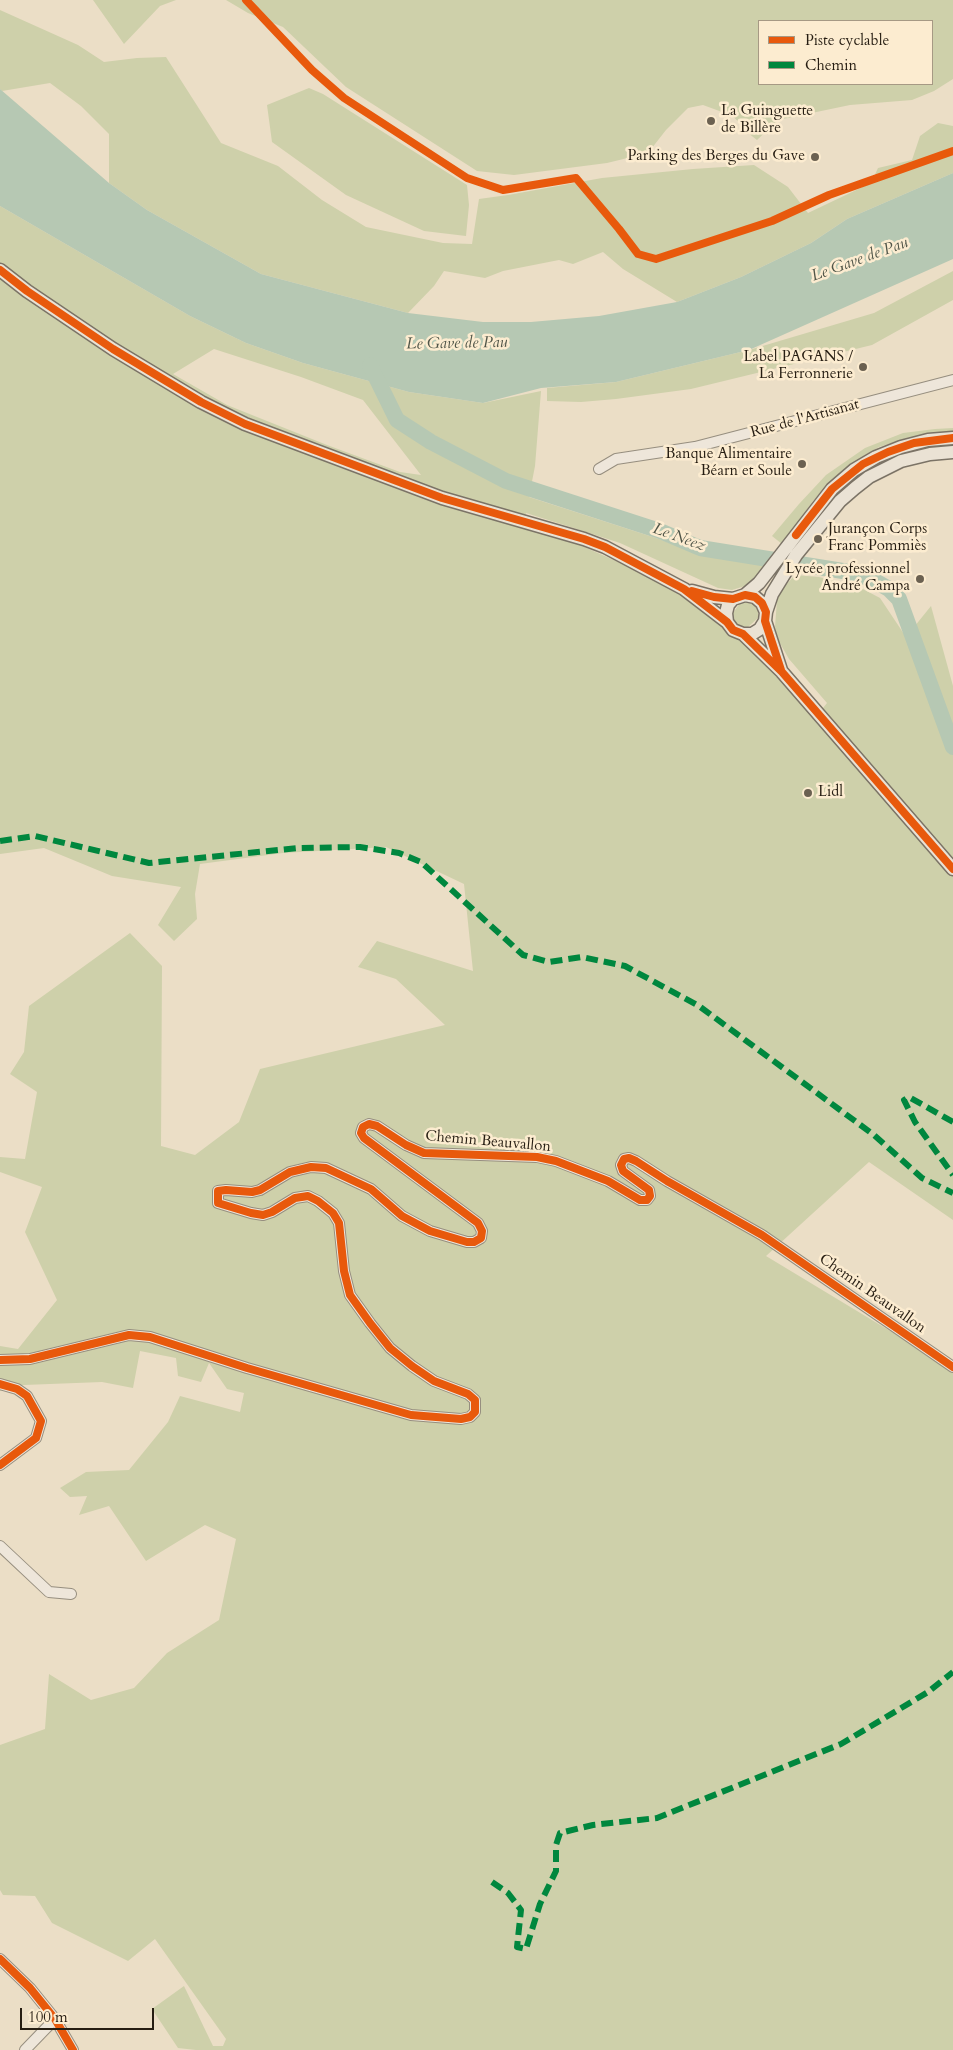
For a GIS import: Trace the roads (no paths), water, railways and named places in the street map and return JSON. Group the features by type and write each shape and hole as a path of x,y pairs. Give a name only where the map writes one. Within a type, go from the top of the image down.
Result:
{"main road":[{"path":"0,270 113,349 201,402 245,424 442,498 584,539 605,547 684,589 727,622 733,630 743,634 752,634 760,628 791,552 832,489 854,470 876,457 901,447 928,440 953,438"},
{"path":"727,622 726,613 728,606 759,583 769,570 791,552 840,501 869,477 908,459 930,454 953,452"},
{"path":"684,589 714,597 755,597 762,603 782,672"},
{"path":"743,634 782,672 953,869"}],"street":[{"name":"Rue de l'Artisanat","path":"599,469 616,459 695,447 953,380"},
{"name":"Chemin Beauvallon","path":"0,1360 30,1359 129,1335 150,1337 247,1368 411,1415 461,1419 470,1417 475,1412 475,1400 468,1394 434,1381 390,1348 350,1295 344,1271 339,1223 332,1213 318,1201 308,1196 295,1198 264,1215 218,1203 218,1192 226,1190 252,1192 260,1190 290,1172 311,1167 326,1168 371,1189 402,1216 430,1231 467,1242 474,1242 481,1238 482,1231 478,1223 364,1138 361,1133 363,1126 370,1124 378,1126 406,1145 424,1153 538,1157 556,1161 608,1181 640,1200 647,1200 650,1196 649,1190 622,1171 621,1165 624,1159 636,1160 667,1181 762,1235 953,1367"},
{"path":"0,1384 17,1389 27,1396 41,1420 36,1438 0,1465"},
{"path":"0,1546 49,1592 71,1594"},
{"path":"0,1959 30,1988 55,2019 73,2050"},
{"path":"25,2050 55,2019"}],"water":[{"name":"Le Gave de Pau","path":"0,89 109,183 147,210 261,274 408,313 483,322 531,322 599,316 677,302 741,277 811,243 847,219 953,173 953,259 749,350 616,382 541,388 483,403 409,392 303,363 246,343 190,316 0,206"}],"waterway":[{"name":"Le Neez","path":"370,365 397,420 431,442 506,481 660,531 700,548 849,572 873,580 889,589 899,599 953,747"}],"place":[{"name":"La Guinguette de Billère","path":"711,121"},
{"name":"Parking des Berges du Gave","path":"815,157"},
{"name":"Label PAGANS / La Ferronnerie","path":"863,367"},
{"name":"Banque Alimentaire Béarn et Soule","path":"802,464"},
{"name":"Jurançon Corps Franc Pommiès","path":"818,539"},
{"name":"Lycée professionnel André Campa","path":"920,579"},
{"name":"Lidl","path":"808,793"}]}
